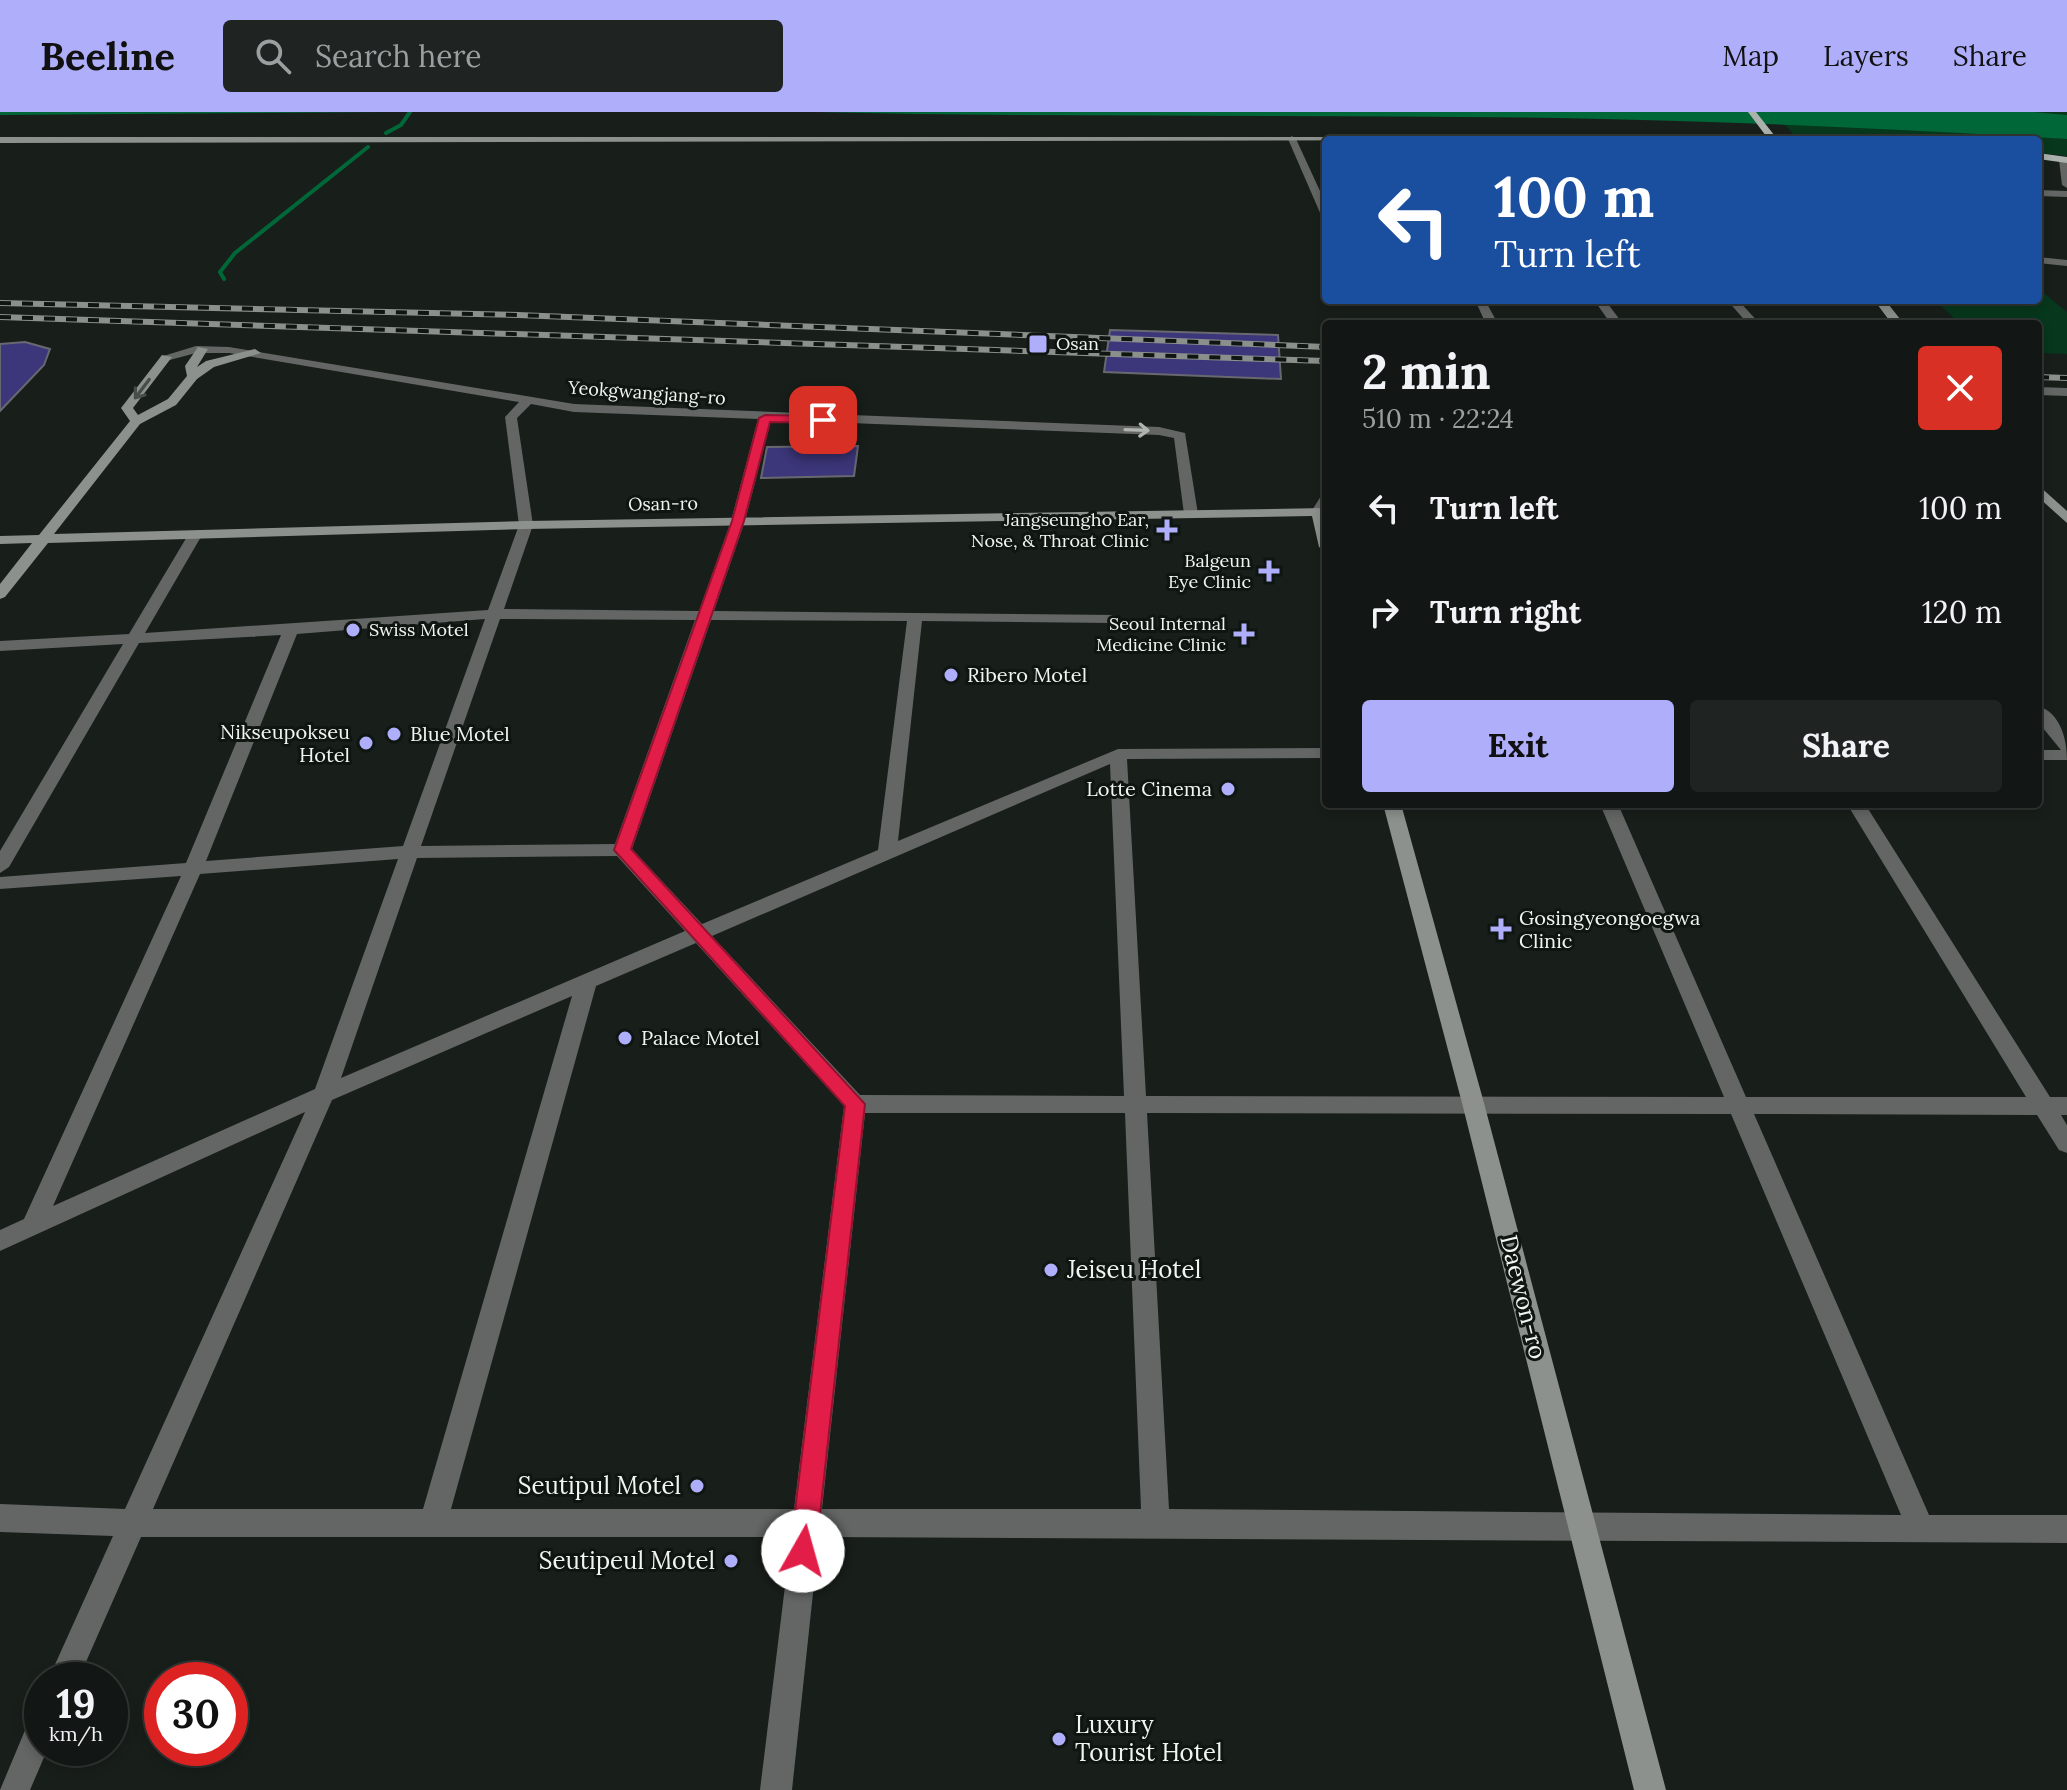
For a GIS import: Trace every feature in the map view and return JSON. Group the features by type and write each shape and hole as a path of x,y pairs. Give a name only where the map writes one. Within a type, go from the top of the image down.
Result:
{"main road":[{"path":"1738,112 1757,136"},
{"path":"1752,112 1772,136"},
{"path":"2042,157 2066,160"}],"street":[{"path":"1292,139 1322,207"},
{"path":"0,140 1322,139"},
{"path":"2066,160 2067,185"},
{"path":"1307,175 1322,177"},
{"path":"2042,193 2067,194"},
{"path":"2042,260 2067,263"},
{"path":"1736,304 1750,320"},
{"path":"1882,304 1895,320"},
{"path":"193,376 191,366 202,349"},
{"name":"Yeokgwangjang-ro","path":"136,421 127,408 166,357 202,349 255,353 574,408 765,418 1159,431 1180,436 1191,514"},
{"path":"0,594 136,421 172,402 193,376 219,361 255,353"},
{"path":"2042,391 2067,392"},
{"path":"71,1662 324,1094 526,525 511,417 528,400"},
{"path":"622,850 738,521 765,418"},
{"path":"2042,479 2065,511"},
{"path":"2042,492 2065,511"},
{"name":"Osan-ro","path":"0,540 526,525 1191,514 1322,507"},
{"path":"2042,511 2065,511"},
{"path":"0,867 195,535"},
{"path":"0,646 291,630 495,614 1113,618"},
{"path":"887,852 915,618"},
{"path":"32,1227 193,869 291,630"},
{"path":"2042,716 2067,746"},
{"path":"0,1241 324,1094 1118,754 1322,753"},
{"path":"1118,754 1156,1523"},
{"path":"2042,755 2067,755"},
{"name":"Daewon-ro","path":"1393,808 1473,1103 1650,1790"},
{"path":"1611,808 1921,1529"},
{"path":"1858,808 2067,1144"},
{"path":"0,883 410,852 622,850 855,1104 2067,1106"},
{"path":"433,1523 587,981"},
{"path":"776,1790 855,1104"},
{"path":"0,1518 133,1523 806,1521 2067,1529"},
{"path":"14,1790 25,1766"}],"shaded area":[{"path":"0,112 386,112 0,115"},
{"path":"815,112 2034,112 2067,115 2067,139 1622,119"},
{"path":"1773,112 2067,112 2067,156 2042,153 2042,136 1795,136"},
{"path":"2042,291 2067,312 2067,354 2042,353 2042,320 1956,320 1939,304 2042,304"}],"building":[{"path":"1110,330 1278,335 1281,379 1104,372"},
{"path":"25,342 50,349 44,365 0,411 0,344"},
{"path":"858,446 854,476 761,478 767,447"}],"waterway":[{"path":"386,133 401,125 410,112"},
{"path":"224,279 220,272 235,253 368,147"}],"railway":[{"path":"0,303 518,315 1322,347"},
{"path":"0,317 1322,361"},
{"path":"2042,377 2067,378"}],"place":[{"name":"Osan","path":"1038,344"},
{"name":"Jangseungho Ear, Nose, & Throat Clinic","path":"1167,530"},
{"name":"Balgeun Eye Clinic","path":"1269,571"},
{"name":"Swiss Motel","path":"353,630"},
{"name":"Seoul Internal Medicine Clinic","path":"1244,634"},
{"name":"Ribero Motel","path":"951,675"},
{"name":"Blue Motel","path":"394,734"},
{"name":"Nikseupokseu Hotel","path":"366,743"},
{"name":"Lotte Cinema","path":"1228,789"},
{"name":"Gosingyeongoegwa Clinic","path":"1501,929"},
{"name":"Palace Motel","path":"625,1038"},
{"name":"Jeiseu Hotel","path":"1051,1270"},
{"name":"Seutipul Motel","path":"697,1486"},
{"name":"Seutipeul Motel","path":"731,1561"},
{"name":"Luxury Tourist Hotel","path":"1059,1739"}],"route":[{"path":"803,1551 855,1104 622,850 738,521 765,418 823,420"}]}
